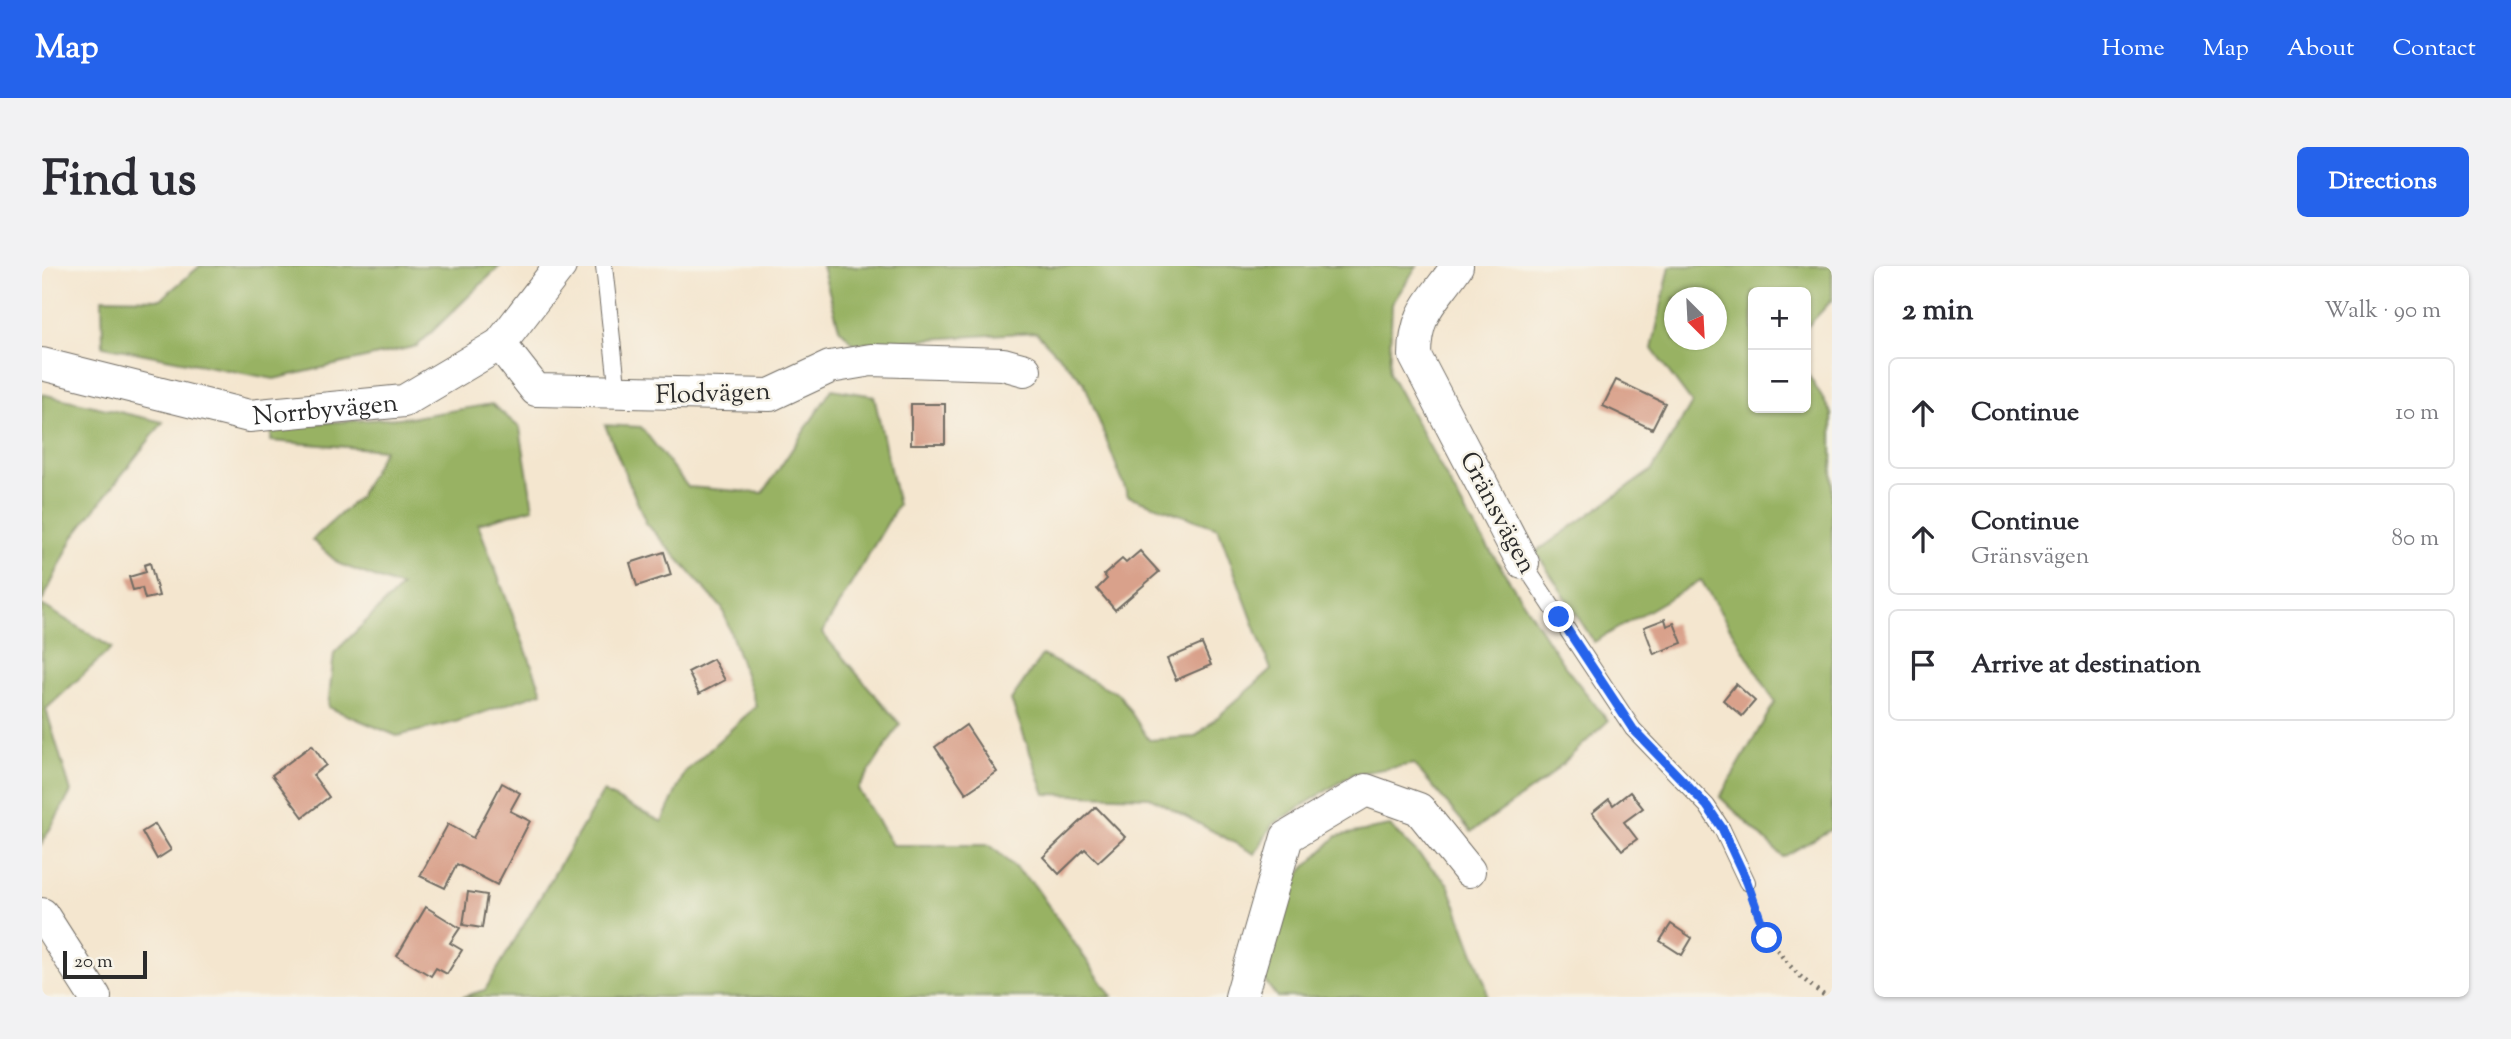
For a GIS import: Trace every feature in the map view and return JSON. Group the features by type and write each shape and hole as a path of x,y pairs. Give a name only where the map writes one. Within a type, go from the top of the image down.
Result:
{"street":[{"name":"Norrbyvägen","path":"42,365 249,416 404,401 500,344 559,266"},
{"name":"Gränsvägen","path":"1457,266 1426,306 1415,329 1415,355 1523,563"},
{"name":"Flodvägen","path":"500,344 536,390 618,394 770,395 830,367 871,360 1003,364 1025,370"},
{"path":"1241,997 1287,837 1366,790 1419,809 1469,871"},
{"path":"42,914 95,997"}],"lane":[{"path":"604,266 618,394"},
{"name":"Gränsvägen","path":"1523,563 1633,729 1707,806 1722,828 1747,882"}],"path":[{"path":"1747,882 1767,938 1812,987 1827,997"}],"green space":[{"path":"200,266 500,266 417,346 274,379 103,346 102,298 161,299"},
{"path":"822,266 1417,266 1392,304 1389,373 1466,513 1563,664 1608,721 1544,781 1471,832 1414,764 1353,774 1272,825 1255,854 1150,797 1045,794 1011,700 1042,655 1119,694 1149,740 1195,737 1271,670 1218,528 1128,496 1084,382 1036,332 854,344 839,328"},
{"path":"1670,266 1832,266 1832,300 1811,323 1811,287 1748,287 1748,413 1811,413 1811,379 1832,414 1832,829 1783,857 1720,797 1775,702 1701,580 1594,642 1536,552 1652,470 1692,403 1652,349 1664,294 1664,350 1727,350 1727,287 1665,287"},
{"path":"832,389 874,396 898,505 822,633 900,724 858,789 892,845 990,845 1034,885 1112,997 462,997 485,990 603,792 662,822 685,772 756,706 722,608 646,523 605,425 641,427 688,487 763,493"},
{"path":"42,394 163,422 74,536 42,602"},
{"path":"492,404 520,428 533,508 478,524 542,692 456,722 397,736 328,707 334,653 401,587 339,564 312,540 359,497 384,450 271,441 272,426 414,417"},
{"path":"42,605 112,648 46,709 71,792 42,843"},
{"path":"1390,826 1448,884 1486,986 1487,997 1277,997 1264,980 1287,886 1337,836"}],"building":[{"path":"1616,380 1665,403 1652,429 1603,406"},
{"path":"911,404 945,404 945,444 911,444"},
{"path":"1140,551 1159,572 1115,610 1097,589 1107,579 1104,575 1122,559 1126,563"},
{"path":"664,552 671,575 637,586 630,563"},
{"path":"150,563 159,596 145,599 142,588 133,590 129,577 146,572 144,565"},
{"path":"1665,619 1667,626 1674,623 1682,643 1654,654 1644,627"},
{"path":"1202,644 1211,665 1176,680 1167,659"},
{"path":"713,659 725,680 699,694 688,672"},
{"path":"1736,684 1755,701 1742,716 1723,700"},
{"path":"966,725 997,772 966,793 935,747"},
{"path":"312,745 326,765 313,775 329,797 303,817 272,775"},
{"path":"502,783 520,793 510,811 530,821 497,885 457,864 445,888 420,876 448,824 473,838"},
{"path":"1630,792 1643,808 1624,822 1637,839 1622,850 1592,813 1609,799 1613,805"},
{"path":"1096,807 1125,837 1098,862 1085,849 1059,874 1043,857"},
{"path":"155,824 171,850 157,859 142,832"},
{"path":"468,892 487,895 482,928 463,925"},
{"path":"426,907 460,928 450,943 462,950 447,974 436,968 431,976 397,956"},
{"path":"1671,924 1692,938 1682,955 1660,941"}],"route":[{"path":"1559,617 1633,729 1707,806 1722,828 1747,882 1767,938"}]}
